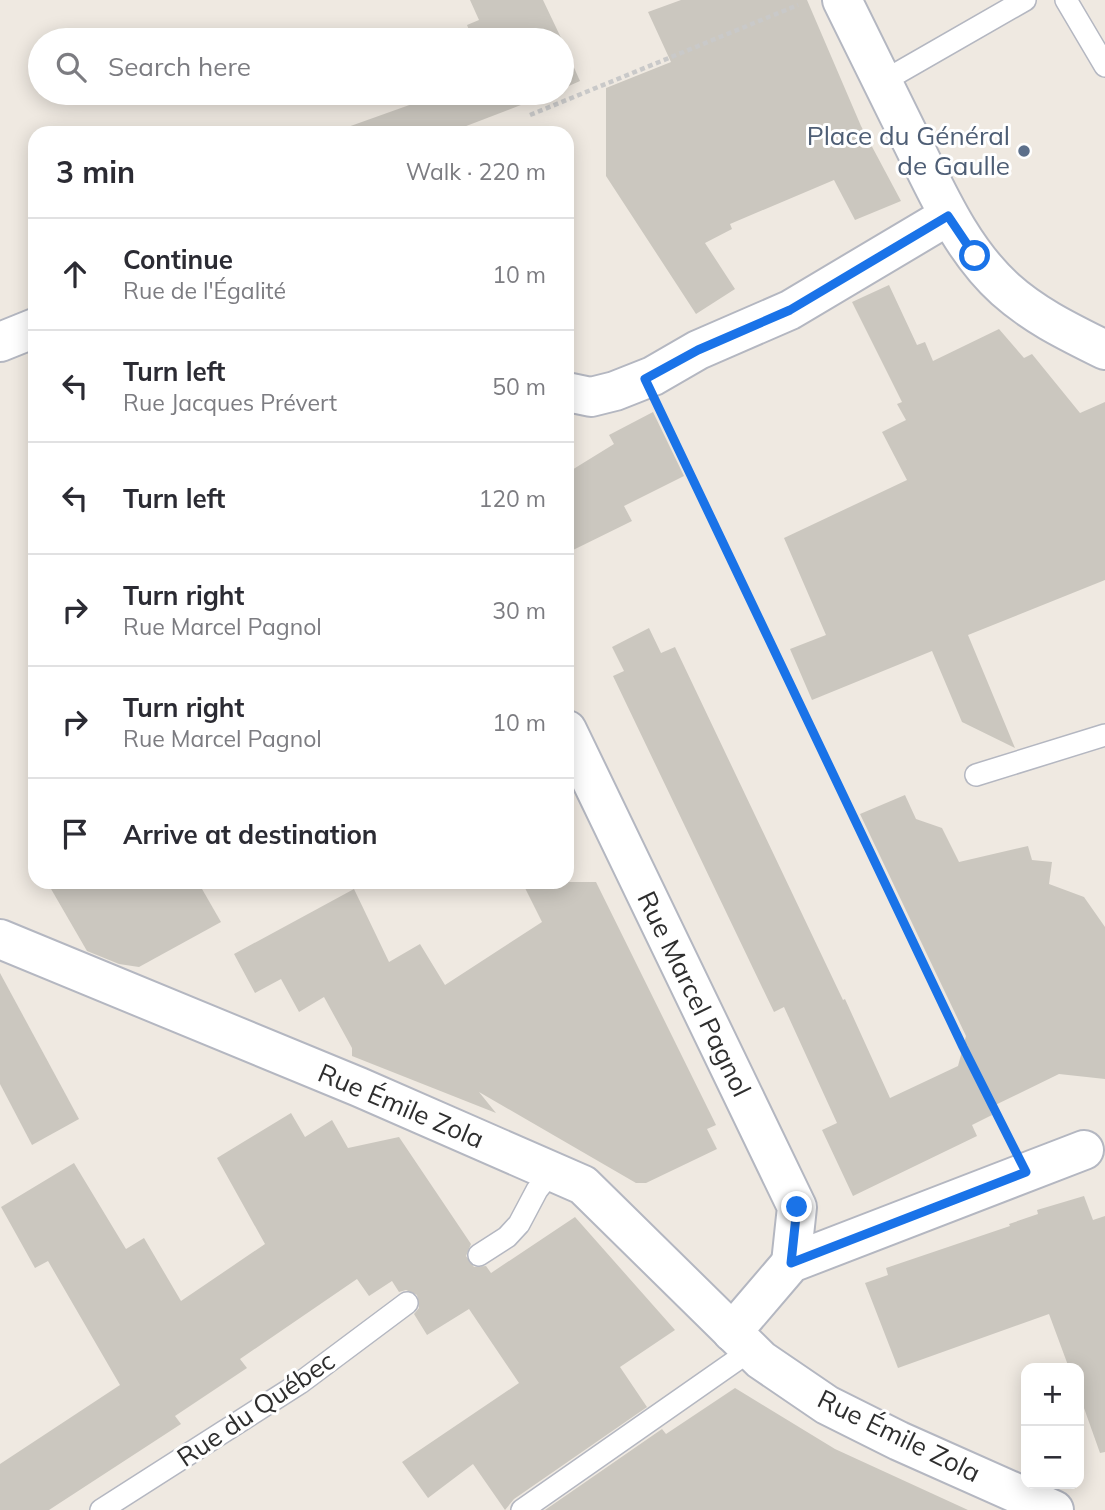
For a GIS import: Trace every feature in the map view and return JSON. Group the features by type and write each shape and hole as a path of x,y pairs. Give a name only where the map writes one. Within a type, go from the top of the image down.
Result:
{"street":[{"path":"842,0 948,216 975,256 1003,287 1030,309 1058,327 1105,350"},
{"path":"574,393 591,397 645,379 698,350 790,310 948,216"},
{"path":"0,342 28,331"},
{"name":"Rue Marcel Pagnol","path":"574,745 797,1207 791,1263"},
{"name":"Rue Émile Zola","path":"0,939 359,1087 583,1185 761,1360 827,1405 899,1441 1054,1510"},
{"path":"741,1341 791,1263 1084,1150"}],"lane":[{"path":"883,82 1025,0"},
{"path":"1066,0 1105,66"},
{"path":"976,775 1105,735"},
{"path":"479,1255 508,1237 519,1224 537,1190 553,1170"},
{"name":"Rue du Québec","path":"101,1510 300,1383 407,1303"},
{"path":"522,1510 741,1341"}],"path":[{"path":"574,97 810,0"},
{"path":"530,115 554,105"},
{"path":"645,379 963,1047 1026,1172"}],"building":[{"path":"470,0 543,0 556,28 468,28 467,25 479,20"},
{"path":"681,0 807,0 861,126 901,201 855,220 834,180 730,224 732,229 705,243 735,289 696,314 606,176 606,88 671,62 648,12"},
{"path":"574,68 580,81 574,84"},
{"path":"409,105 521,105 466,126 351,126"},
{"path":"889,285 917,345 925,342 933,361 999,329 1024,358 1032,354 1080,413 1105,402 1105,580 968,635 1015,748 962,722 932,651 812,700 790,649 826,635 784,538 907,480 882,432 906,420 897,404 902,402 852,302"},
{"path":"653,412 684,476 624,506 632,521 574,550 574,469 614,444 609,435"},
{"path":"649,628 661,653 675,647 890,1098 958,1066 966,1036 860,814 905,795 916,819 942,828 959,862 1028,846 1032,860 1052,862 1049,884 1084,897 1105,927 1105,1079 1059,1074 989,1108 992,1115 972,1125 977,1136 853,1196 822,1130 837,1123 784,1007 774,1012 613,676 624,671 612,647"},
{"path":"574,882 596,882 716,1125 707,1129 717,1149 646,1183 636,1183 479,1092 496,1113 352,1056 352,1048 324,997 299,1012 281,979 255,993 234,954 354,889 389,962 420,944 445,985 542,922 526,889 574,889"},
{"path":"51,889 202,889 221,922 139,967 119,964 87,951"},
{"path":"0,973 79,1119 32,1145 0,1084"},
{"path":"291,1113 305,1137 332,1120 348,1148 399,1137 471,1244 466,1256 474,1267 486,1266 491,1273 575,1217 675,1330 620,1367 647,1407 514,1499 505,1510 473,1464 428,1498 402,1462 519,1383 469,1309 427,1335 414,1314 419,1308 417,1295 406,1290 399,1292 392,1281 369,1296 357,1279 240,1359 247,1368 175,1416 181,1424 49,1510 0,1510 0,1464 120,1385 48,1261 35,1268 1,1207 74,1163 126,1249 144,1238 181,1301 265,1244 217,1158"},
{"path":"1084,1196 1093,1220 1105,1216 1105,1452 1100,1453 1084,1408 1084,1363 1067,1363 1049,1314 898,1368 865,1283 888,1275 886,1268 1010,1226 1009,1224 1038,1214 1037,1210"},
{"path":"735,1388 835,1449 968,1510 545,1510 662,1429 666,1434"}],"place":[{"name":"Place du Général de Gaulle","path":"1024,151"}],"route":[{"path":"797,1207 791,1263 1026,1172 963,1047 645,379 698,350 790,310 948,216 975,256"}]}
